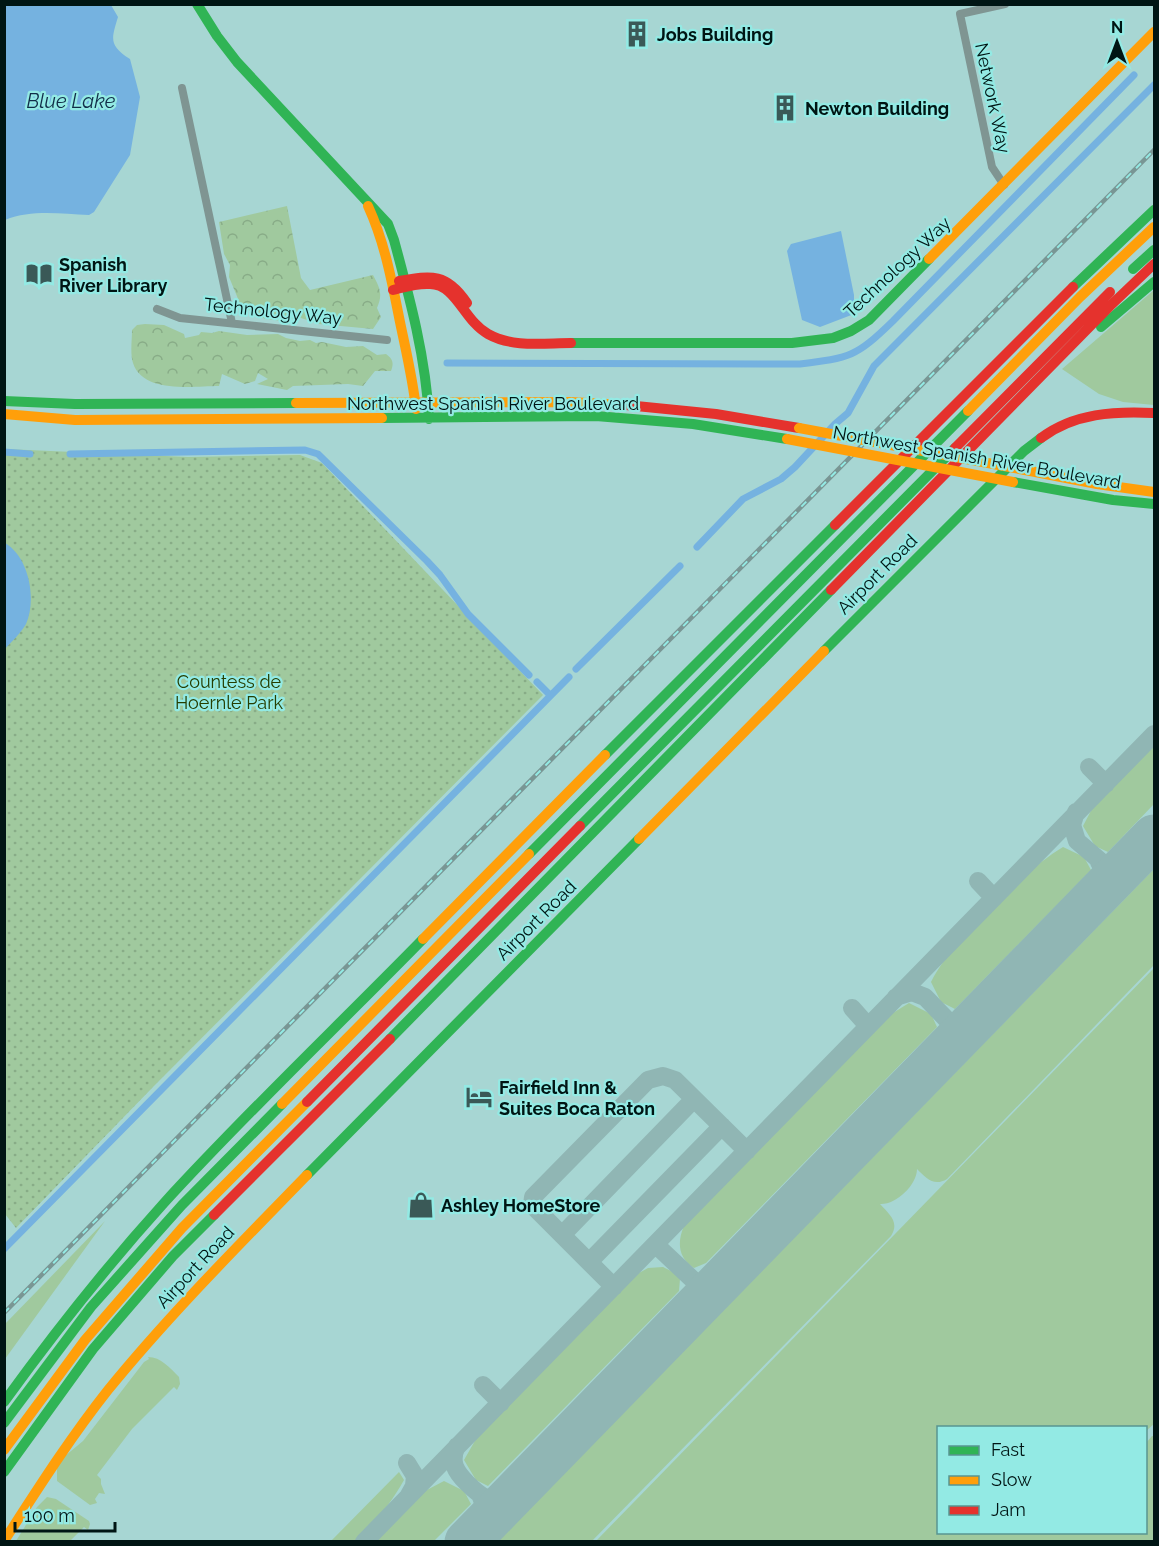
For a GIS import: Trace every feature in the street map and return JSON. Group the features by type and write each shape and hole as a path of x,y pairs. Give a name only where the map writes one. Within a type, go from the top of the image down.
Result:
{"main road":[{"path":"197,4 237,63 363,195 391,229 406,284 427,382 429,419"},
{"name":"Technology Way","path":"393,286 431,276 448,281 460,292 479,328 496,339 520,344 792,343 832,340 853,332 869,320 1155,32"},
{"path":"363,195 379,232 393,286 416,403 417,419"},
{"path":"4,1402 111,1265 197,1168 537,823 1091,269 1155,210"},
{"path":"4,1423 91,1307 182,1205 1072,306 1155,227"},
{"path":"4,1450 85,1340 165,1247 1069,333 1155,250"},
{"path":"4,1472 63,1389 109,1330 179,1251 434,995 1060,357 1155,264"},
{"path":"1060,357 1120,312 1155,282"},
{"name":"Northwest Spanish River Boulevard","path":"4,401 51,404 543,402 620,404 716,414 1097,484 1155,492"},
{"path":"51,404 51,419"},
{"name":"Airport Road","path":"4,1541 57,1460 108,1391 200,1284 1017,458 1048,432 1075,420 1118,411 1155,413"},
{"name":"Northwest Spanish River Boulevard","path":"4,414 51,419 159,421 620,417 702,425 1013,482 1155,504"},
{"path":"537,823 617,767"},
{"path":"434,995 504,902"}],"street":[{"name":"Network Way","path":"1004,185 992,167 960,14 1005,4"},
{"path":"182,88 232,323"},
{"name":"Technology Way","path":"157,309 180,318 387,340"}],"green space":[{"path":"287,206 301,278 310,290 373,275 380,291 377,308 381,317 373,329 319,324 298,317 283,321 265,319 241,306 229,277 230,265 224,254 219,222"},
{"path":"1154,290 1154,405 1123,402 1099,394 1062,369"},
{"path":"137,325 164,325 184,334 185,338 199,335 201,332 219,331 247,335 278,334 300,341 310,340 346,347 363,346 377,355 386,354 392,361 392,366 391,371 375,371 363,386 348,384 293,386 287,390 257,384 268,379 258,373 255,381 245,384 222,374 219,386 183,387 158,384 138,373 133,363 132,330"},
{"name":"Countess de Hoernle Park","path":"5,449 188,457 300,455 322,463 543,695 16,1228 5,1214"},
{"path":"1154,742 1154,804 1108,852 1095,846 1083,826 1094,805"},
{"path":"1063,847 1084,857 1091,870 955,1009 941,1002 931,982 955,947 971,927 1009,889"},
{"path":"1154,869 1154,965 947,1179 934,1182 917,1169 905,1193 893,1201 880,1204 894,1222 891,1236 592,1541 498,1541"},
{"path":"1154,968 1154,1424 1147,1430 1147,1426 937,1426 937,1534 1147,1534 1147,1442 1154,1436 1154,1541 596,1541"},
{"path":"909,1003 931,1014 937,1027 706,1263 694,1268 689,1264 680,1249 680,1238 684,1226 760,1144 888,1016"},
{"path":"105,1221 5,1359 5,1324"},
{"path":"663,1267 675,1273 680,1279 679,1291 488,1486 476,1480 464,1460 476,1439 494,1418 639,1273 648,1268"},
{"path":"148,1357 153,1357 165,1364 179,1377 180,1384 177,1390 174,1387 132,1429 97,1475 101,1479 105,1494 99,1493 95,1499 97,1503 90,1505 57,1481 57,1468 65,1456 83,1441 144,1362 149,1359"},
{"path":"399,1472 404,1480 399,1489 363,1534 355,1541 331,1541"},
{"path":"444,1481 464,1491 471,1504 434,1541 373,1541 423,1492"},
{"path":"47,1497 56,1499 89,1521 88,1530 84,1527 70,1541 16,1541 37,1507"}],"water":[{"name":"Blue Lake","path":"5,4 111,5 118,17 113,37 115,46 130,59 140,97 130,155 94,212 89,215 36,213 5,220"},
{"path":"841,231 854,295 854,314 820,327 802,320 787,251 791,244"},
{"path":"5,543 13,549 25,568 29,579 31,603 26,624 5,649"}],"waterway":[{"path":"447,363 800,364 830,360 851,354 870,342 893,321 1134,75"},
{"path":"697,547 743,499 781,479 795,467 848,413 874,366 1154,85"},
{"path":"70,454 305,450 318,454 427,561 468,614 529,675"},
{"path":"4,452 30,454"},
{"path":"576,669 680,566"},
{"path":"4,1249 569,677"},
{"path":"537,682 550,695"}],"taxiway":[{"path":"364,1542 1154,734"},
{"path":"1089,767 1106,784"},
{"path":"1076,812 1072,825 1077,841 1105,865 1114,868 1128,864"},
{"path":"1099,862 1106,875 1103,889"},
{"path":"978,881 994,898"},
{"path":"896,997 912,992 925,997 952,1025 953,1037 949,1048"},
{"path":"852,1008 868,1026"},
{"path":"948,1020 961,1024 975,1021"},
{"path":"614,1287 532,1205 533,1197 648,1080 663,1076 675,1080 747,1151"},
{"path":"562,1235 694,1099"},
{"path":"589,1262 722,1126"},
{"path":"656,1245 708,1294"},
{"path":"483,1385 501,1403"},
{"path":"457,1446 454,1457 455,1466 467,1483 476,1492 491,1500 509,1499"},
{"path":"407,1463 415,1476 414,1486 409,1495"},
{"path":"481,1497 485,1508 482,1526"}],"runway":[{"path":"467,1542 1154,837"}],"railway":[{"path":"4,1313 1154,150"}],"traffic: fast":[{"path":"197,4 237,62 388,224 406,284 416,329 425,374 429,419"},
{"path":"1073,287 1154,210"},
{"path":"1133,269 1154,250"},
{"path":"571,343 792,343 833,338 869,320 929,259"},
{"path":"1101,327 1154,282"},
{"path":"4,401 75,404 296,403"},
{"path":"529,854 968,411"},
{"path":"382,418 596,416 693,424 787,439"},
{"path":"824,651 1024,451 1041,438"},
{"path":"580,826 955,448"},
{"path":"1013,482 1113,500 1154,504"},
{"path":"605,755 835,525"},
{"path":"390,1039 831,590"},
{"path":"307,1175 639,839"},
{"path":"4,1402 81,1300 164,1203 423,939"},
{"path":"4,1423 91,1307 182,1205 282,1104"},
{"path":"4,1472 93,1349 173,1256 214,1215"}],"traffic: slow":[{"path":"929,259 1154,32"},
{"path":"368,206 379,234 391,277 416,409"},
{"path":"968,411 1080,297 1154,227"},
{"path":"296,403 570,402 626,405"},
{"path":"4,414 75,420 382,418"},
{"path":"799,428 1025,470"},
{"path":"787,439 1013,482"},
{"path":"1025,470 1154,492"},
{"path":"639,839 824,651"},
{"path":"423,939 605,755"},
{"path":"282,1104 529,854"},
{"path":"4,1450 85,1340 182,1228 307,1102"},
{"path":"4,1541 67,1445 108,1390 180,1307 307,1175"}],"traffic: jam":[{"path":"831,590 1154,264"},
{"path":"399,281 438,278 453,286 467,303"},
{"path":"393,290 420,284 439,286 447,290 472,321 488,334 518,343 571,343"},
{"path":"835,525 1073,287"},
{"path":"955,448 1110,292"},
{"path":"626,405 716,414 799,428"},
{"path":"1041,438 1067,423 1095,415 1154,413"},
{"path":"307,1102 580,826"},
{"path":"214,1215 390,1039"}],"place":[{"name":"Jobs Building","path":"637,34"},
{"name":"Newton Building","path":"785,108"},
{"name":"Spanish River Library","path":"39,274"},
{"name":"Fairfield Inn & Suites Boca Raton","path":"479,1097"},
{"name":"Ashley HomeStore","path":"421,1205"}]}
